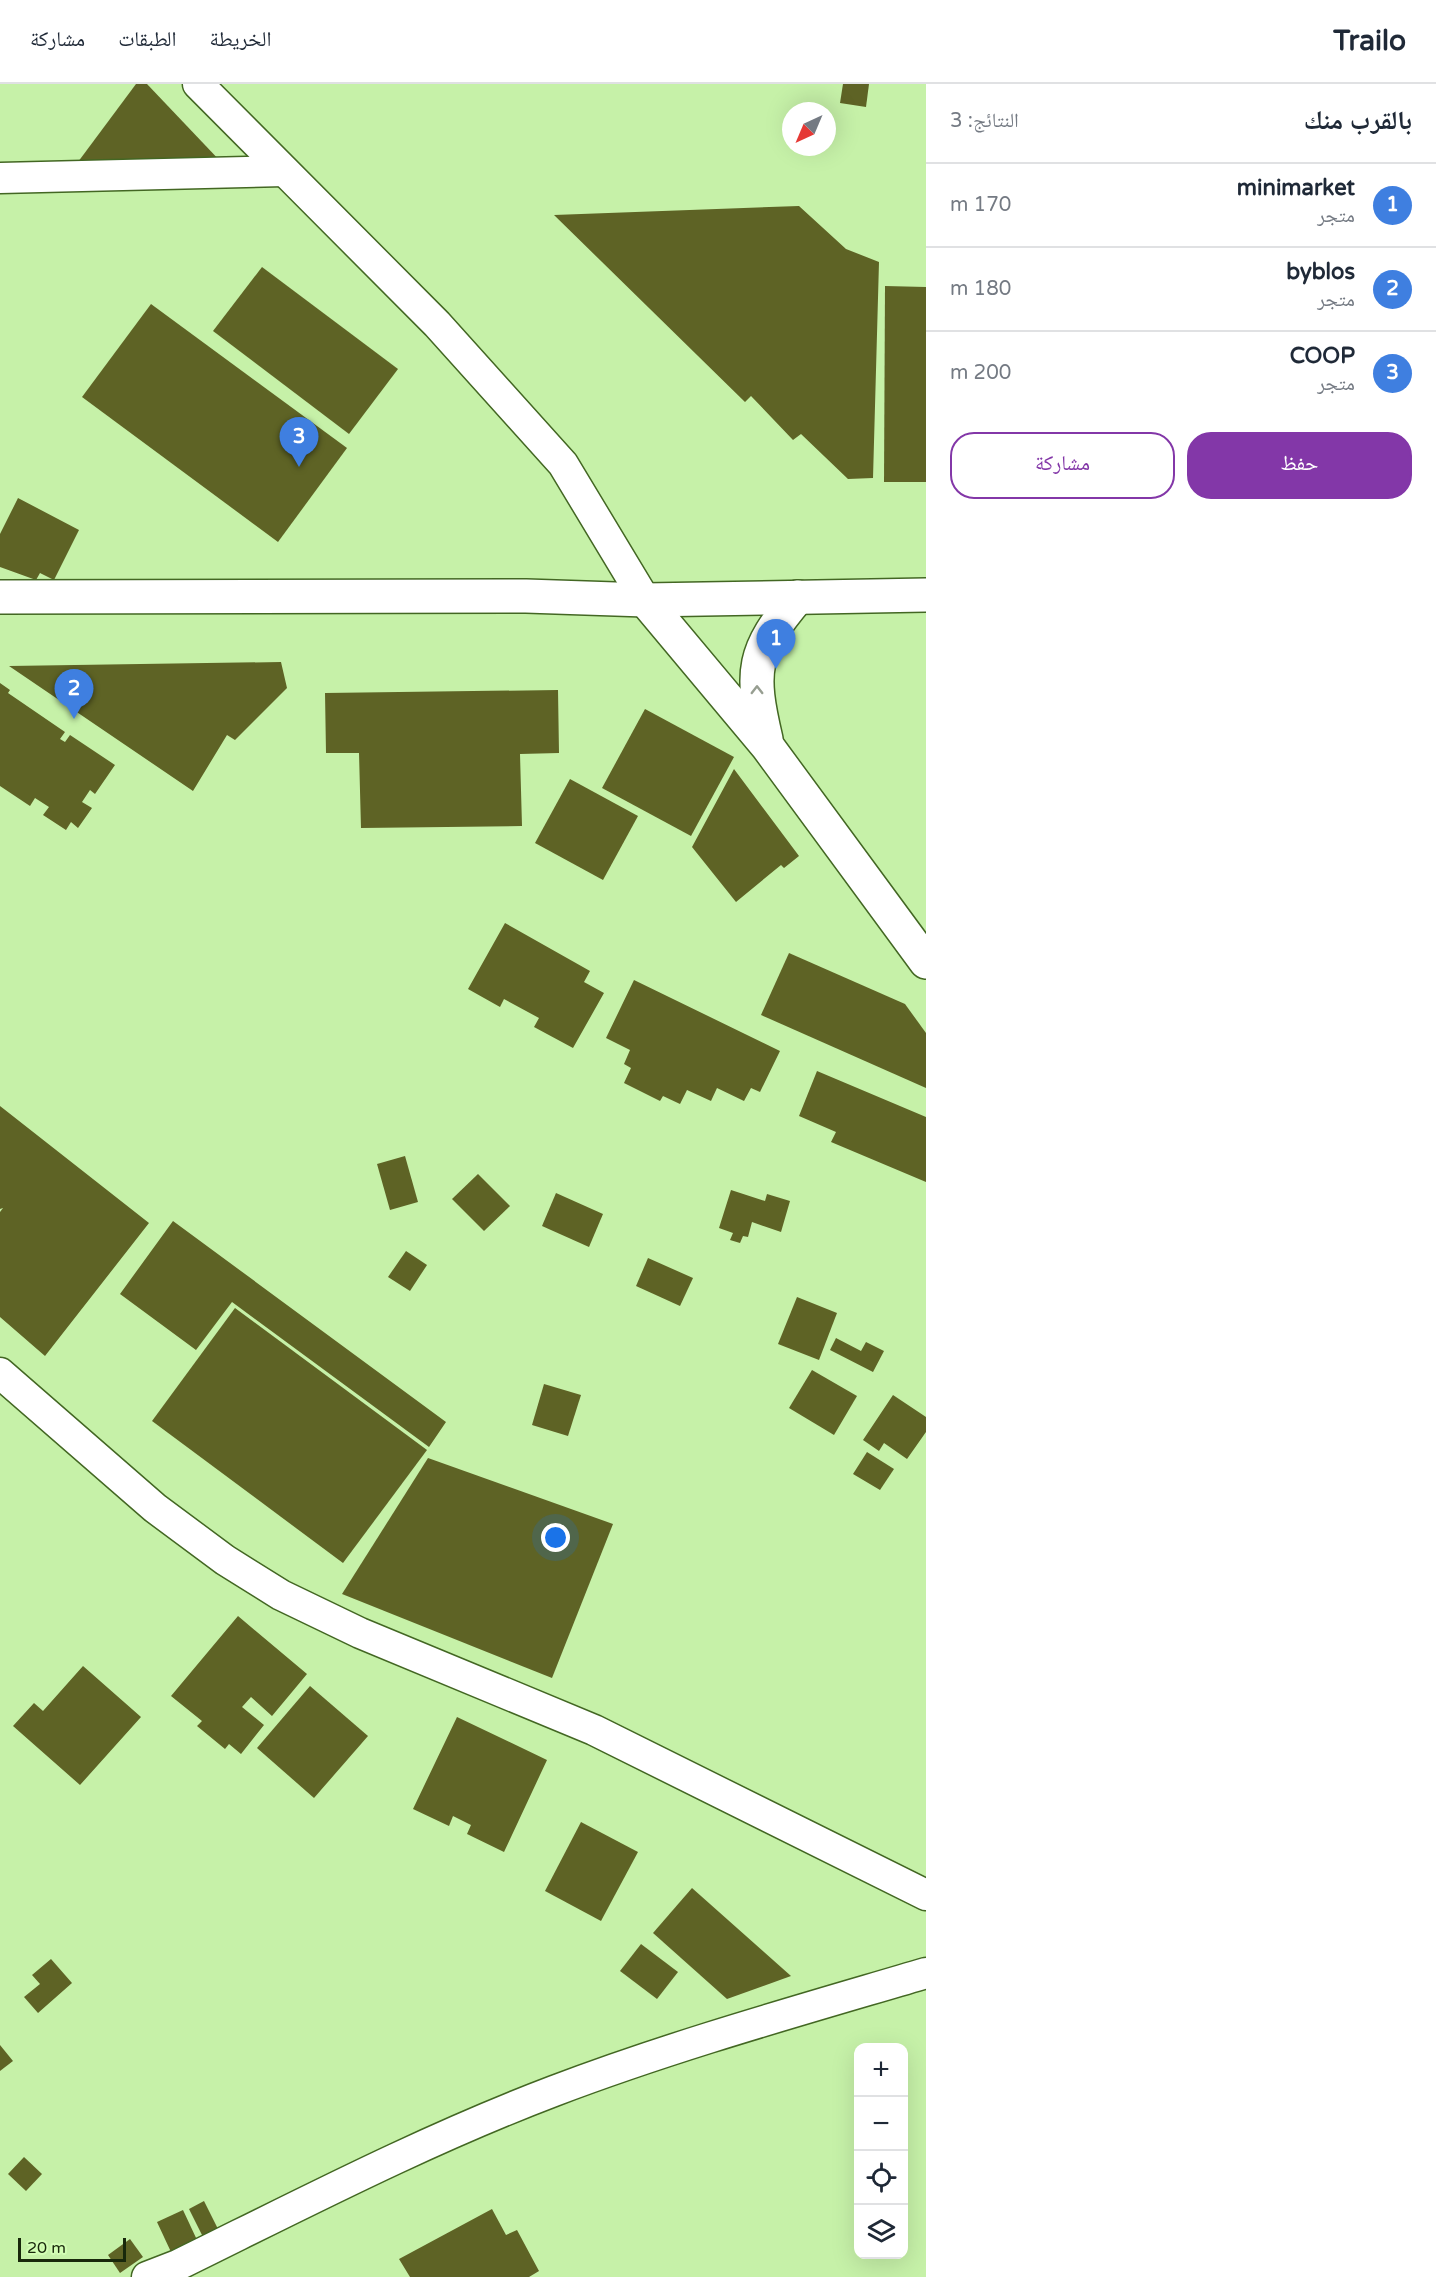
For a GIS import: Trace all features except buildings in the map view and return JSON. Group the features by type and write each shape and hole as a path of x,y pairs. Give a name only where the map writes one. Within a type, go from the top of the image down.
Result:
{"main road":[{"path":"0,597 526,596 645,600 926,595"},
{"path":"768,747 756,696 758,658 771,628 798,597"},
{"path":"645,600 768,747 926,962"}],"street":[{"path":"198,84 437,324 563,464 645,600"},
{"path":"0,178 284,171"},
{"path":"0,1373 155,1508 225,1560 281,1595 360,1633 594,1730 926,1895"},
{"path":"147,2277 181,2271 394,2159 553,2091 705,2038 926,1973"}],"place":[{"name":"COOP","path":"299,467"},
{"name":"minimarket","path":"776,669"},
{"name":"byblos","path":"74,719"}]}
